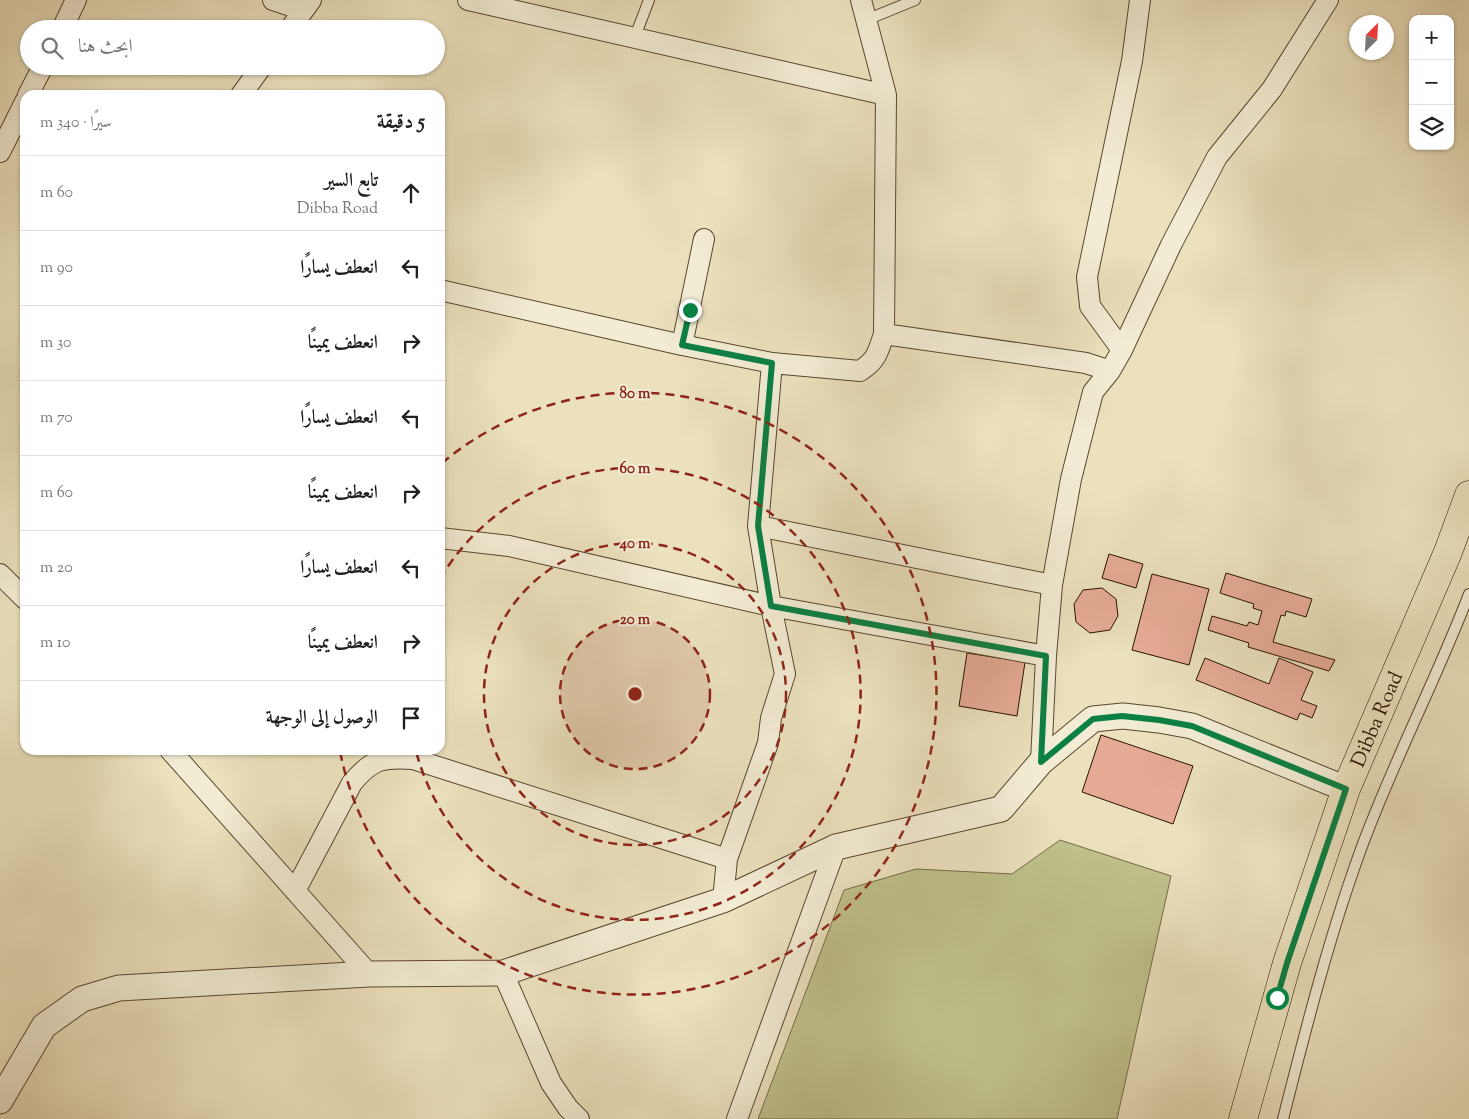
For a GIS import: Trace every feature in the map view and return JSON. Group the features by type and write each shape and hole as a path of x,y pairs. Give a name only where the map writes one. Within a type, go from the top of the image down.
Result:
{"main road":[{"name":"Dibba Road","path":"1243,1119 1287,963 1346,789 1448,552 1469,495"}],"street":[{"path":"66,20 76,0"},
{"path":"273,0 307,5 296,20"},
{"path":"468,0 886,96"},
{"path":"445,291 682,345 772,363 860,371 872,364 878,355 884,334 886,96 861,0"},
{"path":"1122,350 1090,306 1086,277 1132,61 1140,0"},
{"path":"1041,762 1046,656 1052,585 1071,479 1093,392 1110,371 1122,350 1171,245 1217,156 1272,89 1328,0"},
{"path":"31,90 38,75"},
{"path":"245,90 255,75"},
{"path":"0,152 20,112"},
{"path":"682,345 704,239"},
{"path":"884,334 1086,363 1110,371"},
{"path":"723,900 727,859 768,742 771,718 785,674 771,606 758,526 772,363"},
{"path":"758,526 1052,585"},
{"path":"445,539 509,546 771,606 1046,656"},
{"path":"0,574 20,594"},
{"path":"0,1101 44,1026 82,999 119,988 369,974 503,973 723,900 836,847 1001,809 1041,762 1093,719 1122,716 1192,726 1346,789"},
{"path":"174,755 369,974"},
{"path":"295,891 352,783 363,769 377,760 394,757 412,758 727,859"},
{"path":"737,1119 836,847"},
{"path":"503,973 551,1083 568,1108 579,1119"}],"lane":[{"path":"634,39 649,0"},
{"path":"866,20 916,0"},
{"path":"1283,1119 1333,934 1362,849 1394,765 1469,594"}],"green space":[{"path":"1060,840 1171,876 1117,1119 758,1119 844,890 916,869 1012,874"}],"building":[{"path":"1109,554 1143,564 1136,588 1102,578"},
{"path":"1226,573 1312,599 1306,617 1286,611 1285,616 1281,615 1273,642 1335,660 1329,671 1248,647 1249,643 1208,630 1212,616 1247,626 1249,622 1258,625 1262,611 1253,608 1254,604 1220,593"},
{"path":"1152,574 1209,589 1189,665 1132,650"},
{"path":"1102,588 1116,599 1118,616 1110,630 1090,633 1076,622 1074,604 1083,590"},
{"path":"967,653 1025,662 1017,716 959,706"},
{"path":"1205,658 1269,684 1279,658 1313,672 1301,700 1317,706 1312,718 1300,713 1297,720 1196,680"},
{"path":"1101,735 1193,766 1173,824 1082,792"}],"route":[{"path":"690,310 682,345 772,363 758,526 771,606 1046,656 1041,762 1093,719 1122,716 1192,726 1346,789 1277,998"}]}
